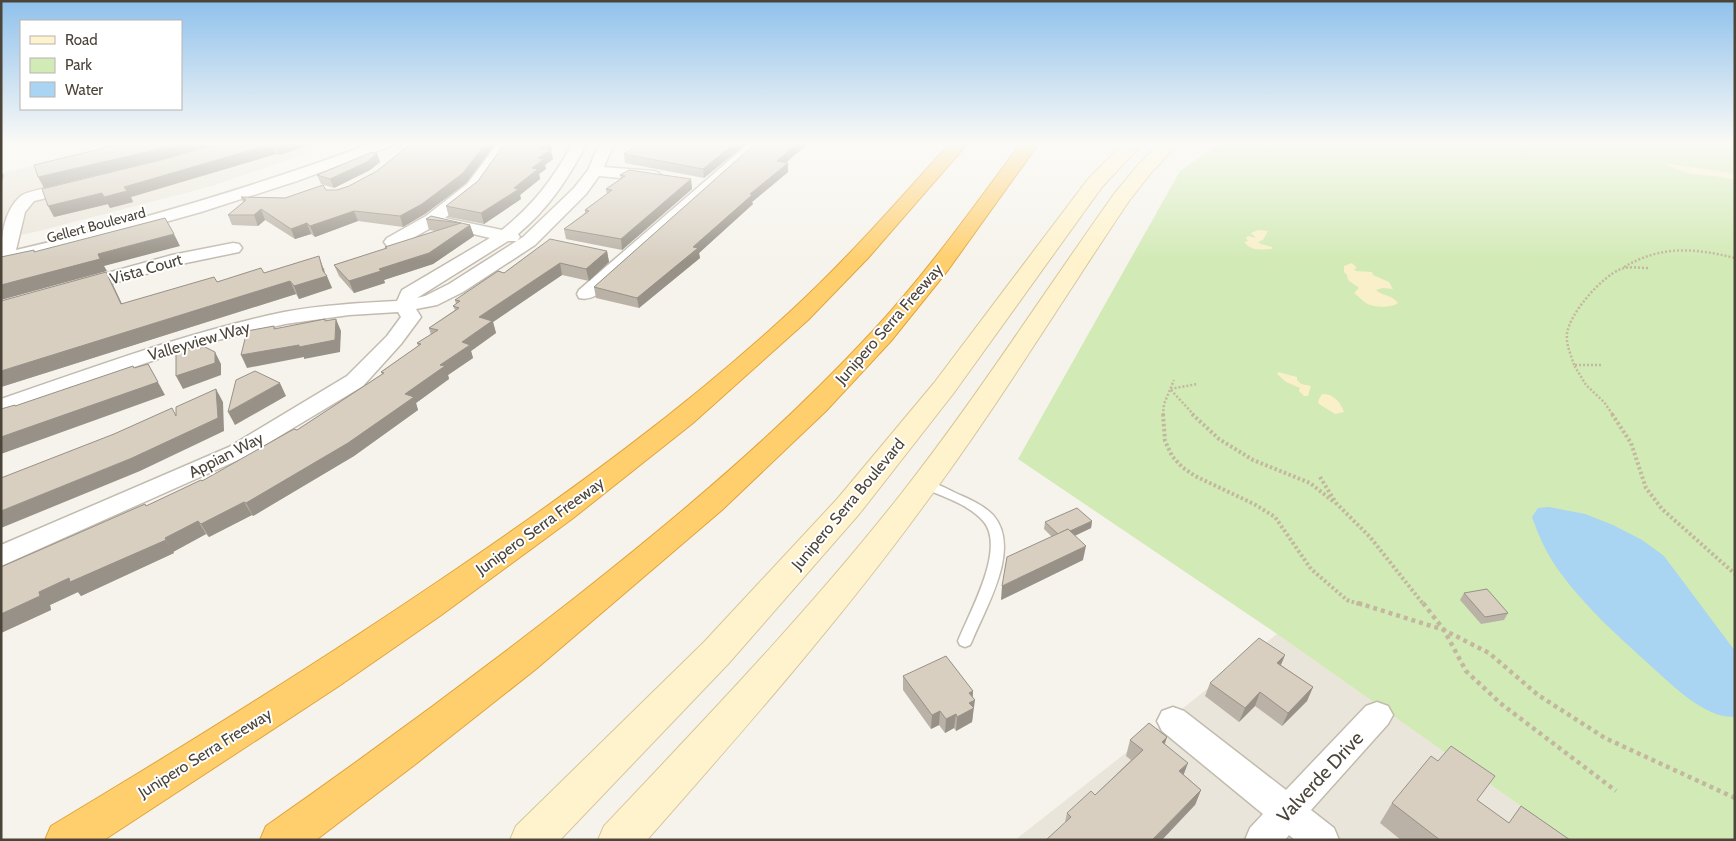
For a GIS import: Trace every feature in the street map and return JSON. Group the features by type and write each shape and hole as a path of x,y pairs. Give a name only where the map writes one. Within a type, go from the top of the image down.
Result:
{"highway":[{"path":"918,190 923,182"},
{"name":"Junipero Serra Freeway","path":"66,840 363,651 508,550 625,464 709,396 786,328 838,279 925,182"},
{"name":"Junipero Serra Freeway","path":"281,840 372,774 535,650 659,548 759,460 829,392 898,318 938,269 1001,182"}],"main road":[{"name":"Junipero Serra Boulevard","path":"531,840 713,656 843,513 932,404 1096,182"},
{"path":"619,840 789,650 925,484 1002,376 1117,205 1135,182"}],"street":[{"name":"Gellert Boulevard","path":"4,254 245,182"},
{"name":"Gellert Boulevard","path":"4,254 196,208 277,182"},
{"path":"392,242 432,220 476,182"},
{"path":"558,182 528,217 505,236 408,294 404,306 430,301 456,288 529,241 580,192 587,182"},
{"path":"689,182 706,185"},
{"path":"586,294 709,182"},
{"path":"4,254 17,211 28,198 92,183"},
{"path":"432,220 549,244"},
{"name":"Vista Court","path":"66,291 178,259 233,248"},
{"path":"608,255 627,258"},
{"name":"Valleyview Way","path":"1,406 203,337 285,318 349,309 404,306"},
{"name":"Appian Way","path":"1,556 238,452 347,386 394,340 411,317 404,306"},
{"name":"Valverde Drive","path":"1262,840 1377,715"},
{"path":"1173,721 1322,840"}],"lane":[{"path":"925,484 977,509 994,527 999,545 998,562 965,641"}],"path":[{"path":"1735,258 1706,252 1661,252 1645,256 1609,276 1589,296 1567,332 1574,365 1586,385 1604,402 1631,443 1646,488 1662,509 1735,574"},
{"path":"1621,268 1648,268"},
{"path":"1574,365 1600,365"},
{"path":"1174,380 1164,404 1166,441 1172,456 1182,468 1195,476 1254,504 1275,517 1311,569 1347,600 1444,630 1489,652 1538,695 1605,738 1735,798"},
{"path":"1170,389 1197,384"},
{"path":"1170,389 1189,411 1219,439 1253,460 1310,483 1336,504 1370,537 1444,630 1466,671 1500,703 1616,791"},
{"path":"1320,477 1336,504"}],"shaded area":[{"path":"1,182 223,182 39,231 1,239"},
{"path":"1277,634 1569,840 1015,840"}],"green space":[{"path":"1174,182 1735,182 1735,840 1569,840 1277,634 1018,459"}],"sand":[{"path":"1258,230 1268,231 1263,240 1258,242 1272,247 1272,249 1253,249 1244,242 1248,241 1246,238 1248,236 1256,238 1251,233"},
{"path":"1352,263 1357,268 1354,269 1356,271 1372,272 1373,275 1389,282 1393,289 1383,288 1376,290 1393,298 1398,303 1387,307 1378,307 1363,301 1354,293 1359,288 1348,280 1344,272 1344,266"},
{"path":"1278,372 1297,377 1301,384 1311,386 1308,396 1304,396 1299,391 1300,388 1286,382 1277,374"},
{"path":"1322,394 1330,395 1336,399 1344,412 1335,414 1319,404 1318,401"}],"water":[{"path":"1549,507 1585,514 1613,525 1642,540 1664,556 1735,651 1735,717 1716,714 1682,694 1591,610 1559,571 1540,538 1532,517 1538,508"}],"building":[{"path":"70,182 140,182 124,187 127,191 104,197 102,193 48,206 42,189"},
{"path":"356,182 451,182 422,204 400,216 354,211 310,226 307,223 291,229 261,209 254,215 228,215 246,200 241,197 285,198 323,185 326,190 337,190"},
{"path":"476,182 521,182 514,188 519,189 481,213 446,206"},
{"path":"616,182 687,182 621,239 564,229 589,211 585,210 612,190 606,189"},
{"path":"712,182 764,182 693,247 698,248 637,298 594,287"},
{"path":"431,216 470,225 429,253 349,281 334,265 461,223 426,219"},
{"path":"165,218 174,234 98,254 100,259 1,285 1,257 34,250 34,252"},
{"path":"550,239 607,251 586,269 560,263 479,317 492,321 462,342 470,345 440,365 445,366 405,394 414,397 348,443 246,503 244,502 201,524 198,521 165,538 166,540 70,582 69,578 39,592 40,596 1,614 1,567 202,481 294,429 297,430 384,373 381,372 421,344 417,343 438,330 429,328 459,308 453,306 460,301 455,300 498,271 504,273"},
{"path":"319,256 323,271 327,276 294,286 290,281 1,371 1,301 106,272 121,304 214,277 217,282 261,268 264,273"},
{"path":"325,319 325,321 336,319 335,340 241,355 247,331 274,326 274,329"},
{"path":"200,346 200,348 205,347 215,352 215,363 176,376 176,351"},
{"path":"148,364 158,382 1,437 1,409 133,366 134,368"},
{"path":"255,371 280,383 228,412 236,380"},
{"path":"216,389 218,418 132,458 1,511 1,478 114,434 172,408 176,416 176,407"},
{"path":"1077,508 1092,521 1058,534 1045,522"},
{"path":"1068,529 1086,546 1002,586 1007,557"},
{"path":"1487,589 1508,613 1485,617 1464,593"},
{"path":"1259,638 1285,655 1277,663 1313,687 1288,713 1260,692 1245,708 1210,683"},
{"path":"946,656 973,691 969,693 975,700 969,703 974,708 957,717 956,714 946,719 940,711 932,715 903,676"},
{"path":"1149,723 1167,737 1162,742 1188,763 1179,771 1201,790 1152,840 1046,840 1071,817 1067,813 1091,791 1095,795 1143,750 1130,740"},
{"path":"1451,746 1495,776 1477,800 1509,823 1521,806 1570,840 1440,840 1392,803 1431,756 1438,761"}]}
